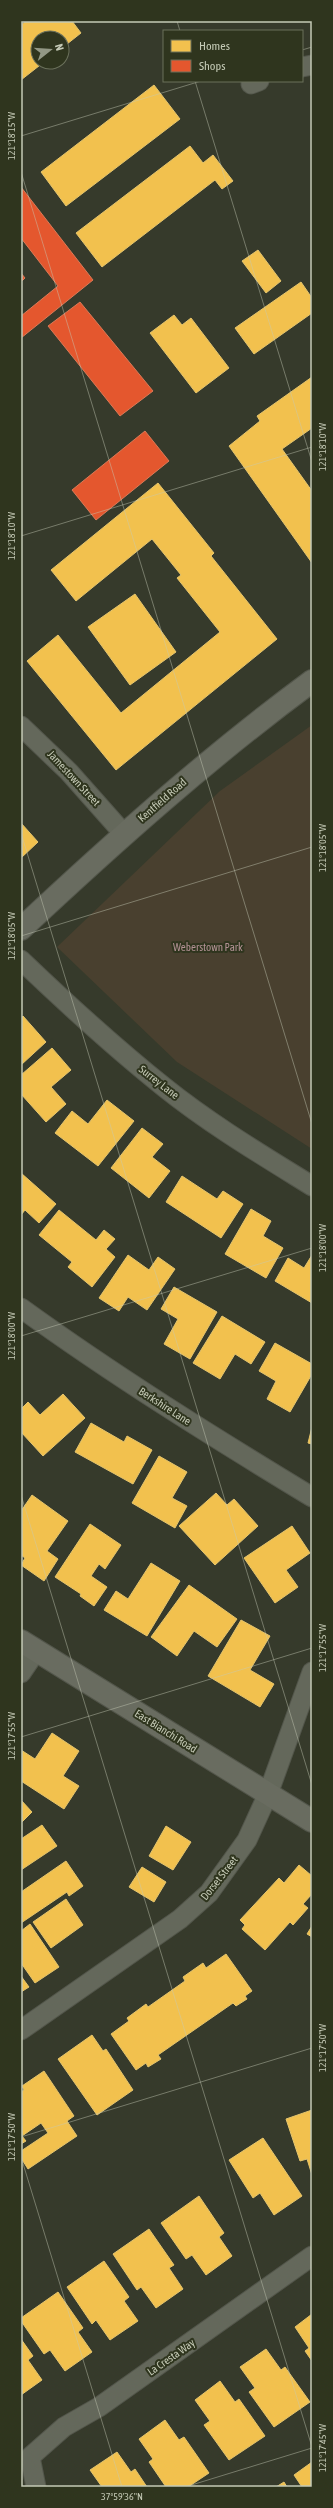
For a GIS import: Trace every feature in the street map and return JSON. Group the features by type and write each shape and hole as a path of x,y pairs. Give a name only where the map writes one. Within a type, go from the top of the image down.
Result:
{"street":[{"name":"Kentfield Road","path":"21,929 124,834 198,770 312,681"},
{"name":"Jamestown Street","path":"21,726 69,772 124,834"},
{"name":"Surrey Lane","path":"21,960 82,1018 164,1087 213,1122 312,1186"},
{"name":"Berkshire Lane","path":"21,1308 102,1365 312,1497"},
{"path":"21,1673 29,1646"},
{"name":"East Bianchi Road","path":"29,1646 312,1821"},
{"name":"Dorset Street","path":"21,2030 198,1905 210,1894 247,1840 268,1794 312,1672"},
{"name":"La Cresta Way","path":"36,2487 30,2457 64,2427 100,2406 312,2256"}],"green space":[{"name":"Weberstown Park","path":"312,725 312,1149 177,1062 57,947 220,791"}],"building: Homes":[{"path":"26,21 72,21 81,33 70,42 70,30 30,30 30,70 34,70 21,80 21,25"},
{"path":"154,85 180,119 66,206 41,172"},
{"path":"190,146 203,163 213,155 233,181 222,189 215,180 102,267 76,233"},
{"path":"258,250 281,281 266,293 242,261"},
{"path":"301,282 312,298 312,313 254,354 235,328"},
{"path":"174,315 182,325 191,318 229,368 196,393 150,333"},
{"path":"312,377 312,428 282,449 312,491 312,563 229,446 260,421 257,416"},
{"path":"158,483 214,553 211,556 277,639 116,770 27,661 58,635 121,713 220,632 177,578 181,575 152,539 76,601 51,570"},
{"path":"135,594 176,652 130,685 88,627"},
{"path":"21,823 38,842 21,858"},
{"path":"23,1016 46,1042 21,1065 21,1018"},
{"path":"52,1048 71,1070 51,1087 66,1104 46,1122 21,1094 21,1075"},
{"path":"107,1100 134,1121 98,1166 55,1133 72,1111 88,1124"},
{"path":"142,1128 163,1144 152,1157 170,1171 149,1198 111,1168"},
{"path":"21,1173 56,1204 39,1223 25,1210 21,1215"},
{"path":"182,1176 217,1199 223,1191 243,1204 221,1238 166,1202"},
{"path":"251,1209 271,1221 263,1236 283,1248 266,1278 225,1254"},
{"path":"59,1210 96,1240 104,1230 115,1239 106,1249 115,1257 92,1287 68,1267 72,1262 39,1235"},
{"path":"128,1255 149,1270 158,1257 175,1269 147,1310 128,1297 119,1311 99,1298"},
{"path":"312,1255 312,1303 275,1281 288,1258 304,1268"},
{"path":"174,1287 217,1312 190,1359 164,1344 178,1319 161,1309"},
{"path":"222,1316 265,1342 251,1364 235,1354 220,1379 193,1363"},
{"path":"275,1343 312,1364 312,1374 290,1412 267,1399 276,1381 259,1371"},
{"path":"63,1394 85,1418 43,1456 21,1432 21,1409 28,1402 40,1415"},
{"path":"91,1423 124,1442 127,1436 152,1450 133,1484 75,1452"},
{"path":"312,1427 312,1444 308,1443"},
{"path":"159,1456 187,1472 172,1498 187,1506 175,1528 132,1503"},
{"path":"216,1493 227,1505 234,1499 258,1526 215,1565 179,1526"},
{"path":"32,1495 68,1521 47,1551 58,1559 44,1581 21,1565 25,1558 21,1555 21,1511"},
{"path":"90,1524 121,1545 105,1569 99,1564 91,1576 107,1587 94,1606 80,1596 81,1594 55,1577"},
{"path":"292,1526 310,1553 286,1570 298,1587 275,1603 244,1558"},
{"path":"151,1563 180,1581 147,1636 104,1610 116,1591 128,1599"},
{"path":"189,1585 237,1619 217,1647 194,1631 177,1656 151,1637"},
{"path":"241,1620 270,1636 250,1670 274,1684 260,1707 208,1676"},
{"path":"52,1733 79,1751 63,1776 79,1786 64,1809 21,1781 21,1750 35,1759"},
{"path":"21,1800 32,1812 21,1823"},
{"path":"42,1825 57,1846 21,1870 21,1839"},
{"path":"166,1826 191,1842 173,1870 149,1856"},
{"path":"66,1861 83,1886 69,1896 67,1892 21,1923 21,1892"},
{"path":"299,1865 312,1876 312,1894 303,1904 308,1908 293,1925 290,1922 265,1950 242,1929 245,1925 240,1920 279,1878 284,1883"},
{"path":"142,1867 166,1882 154,1902 129,1887"},
{"path":"66,1899 83,1925 51,1948 33,1922"},
{"path":"30,1924 59,1967 35,1983 21,1963 21,1931"},
{"path":"312,1926 312,1937 307,1934"},
{"path":"226,1954 252,1991 245,1996 247,1999 236,2006 233,2003 158,2055 161,2059 148,2067 146,2063 136,2070 111,2034 129,2021 127,2018 146,2004 148,2007 185,1981 183,1977 203,1963 206,1968"},
{"path":"21,1976 29,1987 21,1992"},
{"path":"92,2035 103,2051 106,2049 133,2090 97,2115 58,2059"},
{"path":"44,2071 74,2116 67,2121 77,2136 28,2169 21,2158 21,2151 48,2133 41,2123 22,2136 26,2141 21,2144 21,2092 24,2090 22,2086"},
{"path":"312,2110 312,2175 307,2159 300,2161 286,2119"},
{"path":"263,2138 302,2196 274,2215 260,2193 253,2198 229,2160"},
{"path":"199,2196 224,2233 219,2237 232,2256 206,2275 192,2255 186,2259 161,2223"},
{"path":"149,2229 174,2265 169,2268 183,2289 156,2308 141,2287 137,2290 113,2254"},
{"path":"104,2261 129,2297 124,2301 138,2321 110,2340 96,2320 92,2324 67,2287"},
{"path":"58,2292 83,2328 78,2332 92,2352 65,2371 50,2350 44,2354 21,2321 21,2318"},
{"path":"312,2314 312,2361 305,2351 309,2348 295,2327"},
{"path":"21,2339 33,2356 28,2360 42,2380 21,2395"},
{"path":"266,2349 281,2370 285,2367 310,2402 274,2427 249,2392 255,2388 240,2367"},
{"path":"220,2381 235,2402 239,2399 265,2436 229,2460 204,2425 210,2421 195,2400"},
{"path":"165,2420 179,2440 184,2437 209,2473 188,2487 166,2487 149,2462 153,2459 139,2439"},
{"path":"117,2452 131,2472 135,2469 147,2487 102,2487 90,2470"},
{"path":"312,2462 312,2487 302,2487 294,2475"},
{"path":"284,2482 287,2487 276,2487"}],"building: Shops":[{"path":"21,187 93,280 21,338 21,316 58,286 21,238"},
{"path":"21,273 25,278 21,282"},
{"path":"80,302 153,391 120,416 48,326"},
{"path":"145,431 169,461 96,520 72,490"}]}
